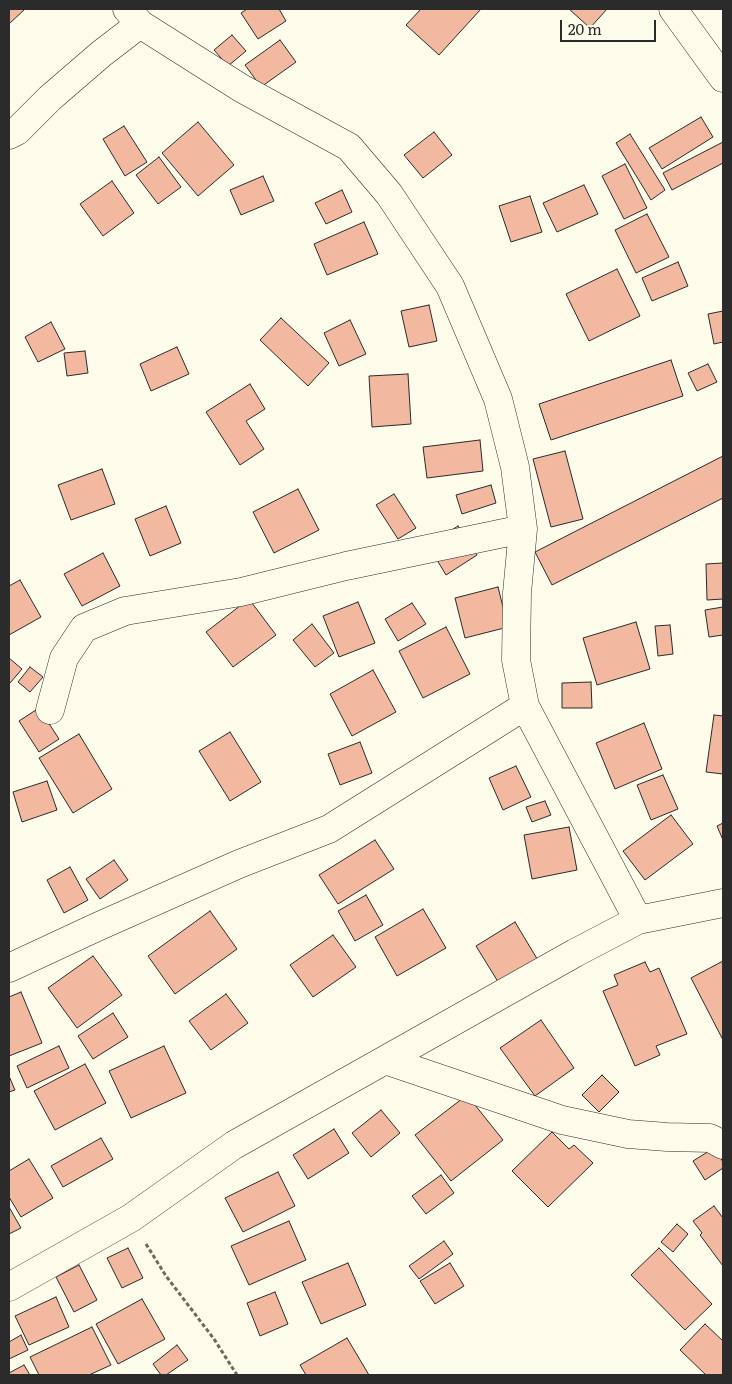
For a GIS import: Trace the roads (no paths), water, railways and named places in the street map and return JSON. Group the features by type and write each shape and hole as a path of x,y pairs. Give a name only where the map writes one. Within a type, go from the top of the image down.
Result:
{"street":[{"path":"673,9 723,78"},
{"path":"9,135 17,131 50,98 101,54 133,17 241,88 349,147 389,194 450,286 498,399 515,467 523,529 517,593 516,660 525,706 638,920"},
{"path":"50,710 64,658 84,628 125,611 241,592 346,566 523,529"},
{"path":"9,968 238,864 329,829 525,706"},
{"path":"9,1287 131,1218 234,1145 575,953 638,920 723,903"},
{"path":"385,1060 562,1120 628,1134 710,1138 723,1145"}]}
